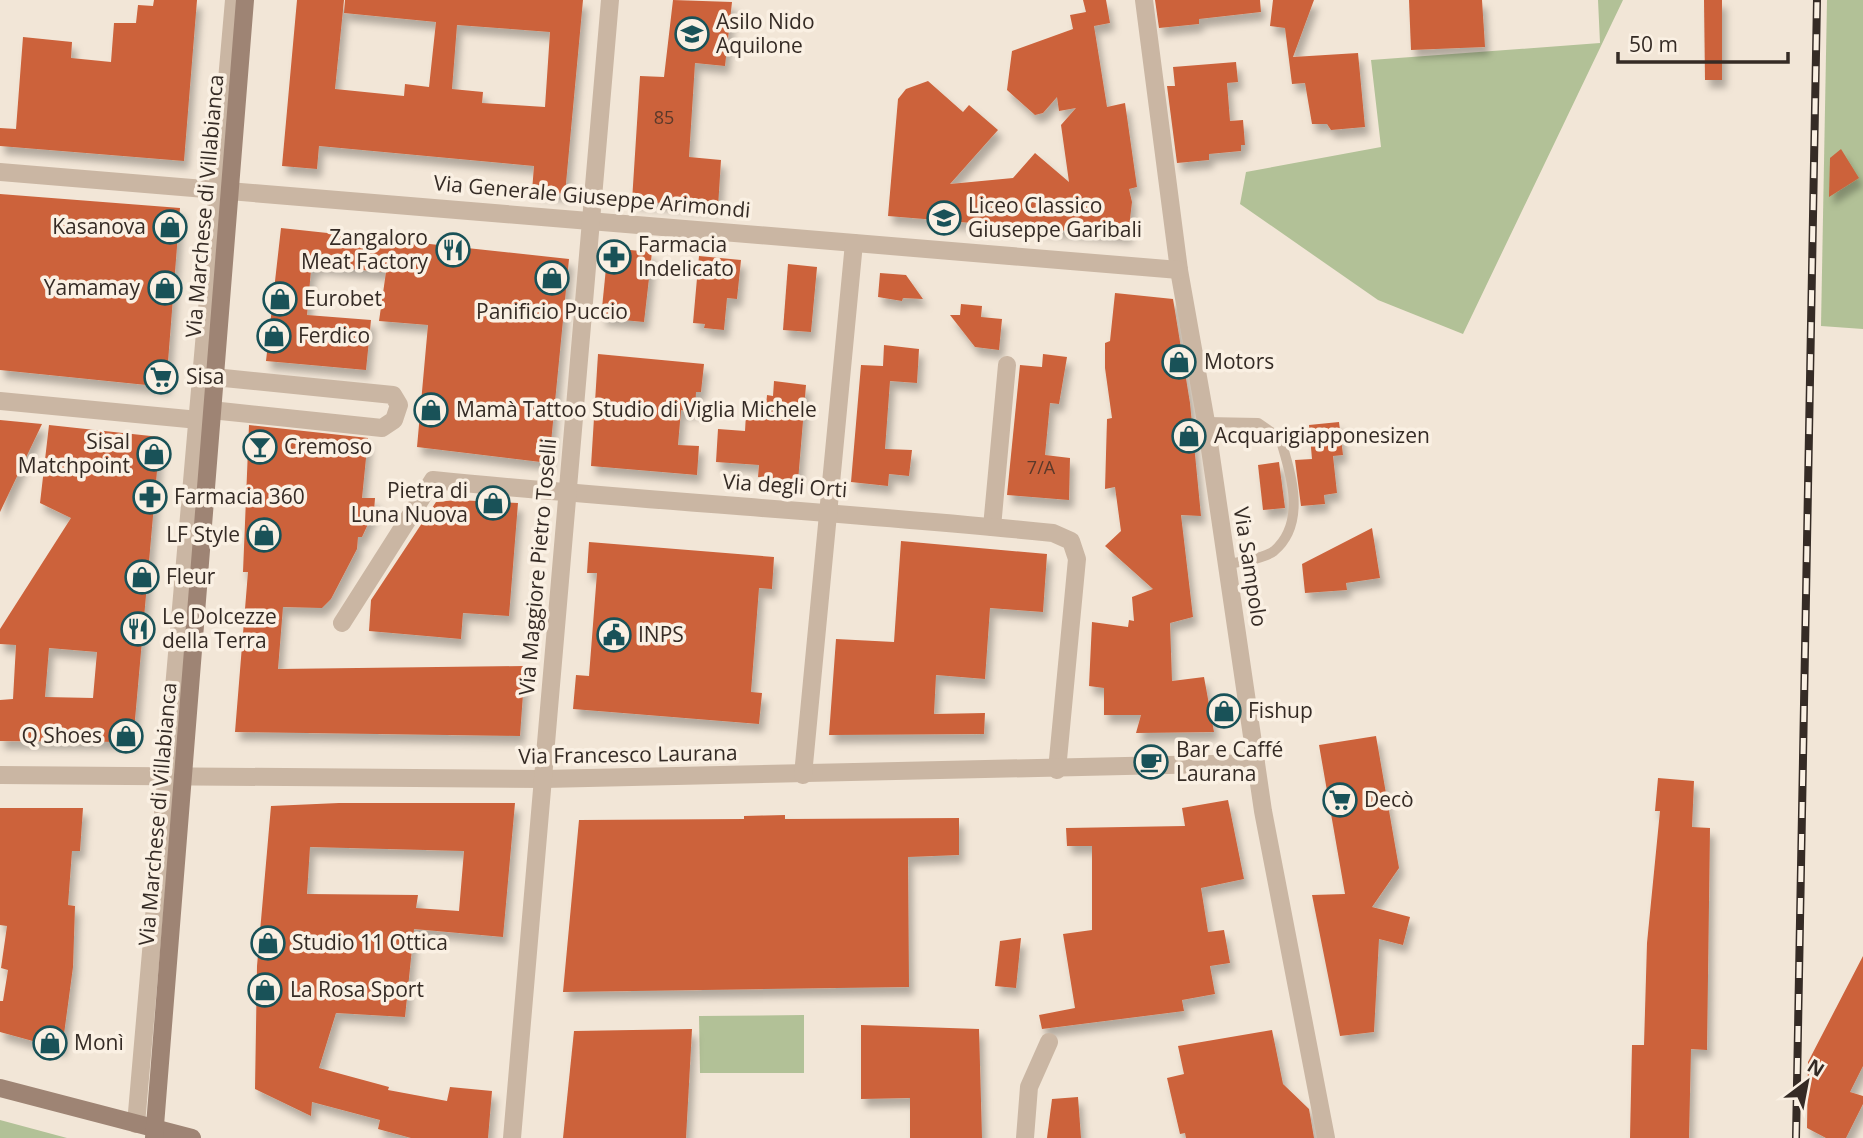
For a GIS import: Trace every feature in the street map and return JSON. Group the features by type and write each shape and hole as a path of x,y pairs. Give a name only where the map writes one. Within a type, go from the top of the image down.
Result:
{"street":[{"name":"Via Marchese di Villabianca","path":"207,417 214,377 234,0"},
{"name":"Via Marchese di Villabianca","path":"154,1133 176,776 224,190 245,0"},
{"name":"Via Maggiore Pietro Toselli","path":"512,1138 610,0"},
{"name":"Via Sampolo","path":"1144,0 1179,271 1206,422 1256,763 1326,1138"},
{"name":"Via Generale Giuseppe Arimondi","path":"0,172 1179,271"},
{"path":"803,775 854,243"},
{"path":"992,527 1007,365"},
{"path":"0,401 382,428 394,420 399,405 393,395 214,377"},
{"name":"Via degli Orti","path":"342,623 433,480 566,494 829,511 1053,533 1071,541 1077,558 1056,770"},
{"name":"Via Francesco Laurana","path":"0,775 544,779 1056,770 1256,763"},
{"name":"Via Marchese di Villabianca","path":"136,1124 176,776"},
{"path":"1024,1138 1029,1087 1049,1042"},
{"path":"0,1088 136,1124 154,1133 192,1138"}],"lane":[{"path":"1206,422 1258,423 1280,438 1290,472 1294,502 1290,531 1272,553 1227,565"}],"green space":[{"path":"1598,0 1623,0 1463,334 1378,300 1240,204 1246,172 1381,147 1371,60 1600,43"},
{"path":"1827,0 1863,0 1863,329 1821,326"},
{"path":"804,1015 804,1073 700,1073 699,1016"},
{"path":"0,1120 67,1138 0,1138"}],"building":[{"path":"154,0 197,0 184,161 0,146 0,128 16,129 23,37 72,42 71,58 111,62 114,23 136,23 138,5 153,6"},
{"path":"297,0 344,0 335,89 404,96 405,84 429,87 436,22 344,13 345,0 583,0 565,194 532,191 534,166 319,146 317,169 282,166","holes":["457,25 550,32 545,107 482,103 483,92 452,89"]},
{"path":"673,0 732,2 725,66 695,63 689,157 721,160 718,207 632,201 640,76 664,77"},
{"path":"1083,0 1106,0 1110,23 1094,26 1107,107 1125,103 1137,187 1129,189 1132,202 1128,236 888,216 898,99 906,89 928,81 963,112 969,105 998,130 950,184 1013,178 1035,153 1069,182 1061,125 1076,108 1059,111 1057,97 1043,113 1035,115 1007,90 1012,51 1073,29 1070,15 1086,12"},
{"path":"1155,0 1260,0 1261,12 1199,19 1199,24 1159,28"},
{"path":"1273,0 1314,0 1293,57 1358,53 1365,127 1331,130 1327,124 1312,124 1305,83 1292,84 1285,28 1270,26"},
{"path":"1409,0 1482,0 1485,47 1411,50"},
{"path":"1704,0 1722,0 1722,80 1705,80"},
{"path":"1236,62 1238,82 1227,83 1230,121 1243,120 1245,145 1241,145 1241,151 1209,154 1209,160 1177,163 1167,86 1175,86 1173,67"},
{"path":"1841,149 1859,178 1829,197 1830,158"},
{"path":"0,194 180,208 166,387 0,370"},
{"path":"281,228 569,259 549,463 417,447 428,325 379,321 386,272 316,266 316,271 311,270 307,315 371,320 366,370 266,361"},
{"path":"608,248 652,252 644,322 601,318"},
{"path":"699,256 741,260 737,299 727,298 724,330 704,328 705,324 693,323"},
{"path":"788,264 817,267 811,332 783,330"},
{"path":"880,273 906,275 923,299 903,298 902,301 878,297"},
{"path":"1115,293 1173,299 1190,403 1201,516 1181,515 1193,617 1170,623 1172,681 1204,677 1214,732 1136,733 1141,715 1104,715 1104,688 1089,686 1092,622 1128,627 1129,620 1134,621 1132,597 1153,589 1105,546 1121,531 1115,487 1105,489 1107,419 1112,418 1105,368 1105,343 1110,341"},
{"path":"961,304 982,306 981,317 1002,319 999,350 975,347 950,315 960,315"},
{"path":"884,345 919,349 917,383 890,381 885,449 912,450 909,476 889,474 888,486 851,482 861,365 883,366"},
{"path":"598,354 704,364 701,392 696,392 695,412 681,410 678,445 699,446 697,475 591,466"},
{"path":"1043,354 1067,357 1059,404 1050,403 1045,455 1070,458 1069,500 1007,495 1020,365 1042,367"},
{"path":"774,381 806,385 798,481 758,477 759,465 716,462 718,429 745,431 746,414 766,407 767,395 773,396"},
{"path":"0,420 42,424 0,512"},
{"path":"1339,422 1343,455 1333,456 1337,493 1324,495 1325,504 1301,506 1295,460 1312,459 1309,425"},
{"path":"49,425 160,437 133,742 0,741 0,700 13,699 16,645 0,644 0,629 71,518 40,503","holes":["49,648 97,652 93,698 45,697"]},
{"path":"249,425 368,438 362,498 375,498 374,511 362,537 358,537 357,549 331,599 322,608 283,607 278,669 525,666 520,736 235,732 248,572 243,572"},
{"path":"1279,462 1285,508 1263,510 1258,465"},
{"path":"457,500 518,503 509,616 463,613 461,639 369,631 371,600 436,502"},
{"path":"1372,528 1380,578 1346,583 1347,590 1305,593 1302,564"},
{"path":"901,541 1047,554 1043,612 990,608 985,679 936,675 934,714 985,713 984,734 829,735 836,639 894,642"},
{"name":"INPS","path":"589,542 774,557 772,589 759,588 751,692 762,693 759,724 573,709 576,675 589,676 597,573 587,573"},
{"path":"1376,736 1399,868 1372,907 1410,917 1403,945 1379,939 1374,1032 1340,1036 1312,895 1345,894 1319,745"},
{"path":"1658,778 1694,781 1692,827 1710,828 1707,1050 1691,1049 1689,1138 1630,1138 1632,1045 1644,1045 1647,943 1660,811 1655,811"},
{"path":"1228,800 1244,879 1201,888 1208,932 1224,930 1230,963 1210,966 1215,994 1182,1000 1184,1011 1042,1029 1039,1015 1075,1008 1063,934 1092,930 1092,846 1067,846 1066,828 1185,826 1182,808"},
{"path":"339,803 515,803 503,937 414,929 405,1017 336,1013 319,1068 389,1087 388,1090 447,1101 450,1087 492,1091 488,1138 411,1138 378,1129 380,1120 312,1102 311,1116 255,1089 257,966 271,806","holes":["310,847 464,851 459,911 416,908 418,895 307,894"]},
{"path":"0,808 83,808 80,851 72,851 68,905 75,906 73,967 62,1049 0,1032 0,1001 3,1001 8,970 1,968 7,926 0,925"},
{"path":"785,815 785,819 959,818 959,855 908,857 909,987 563,992 579,820 744,819 744,816"},
{"path":"1021,938 1016,988 995,986 1000,941"},
{"path":"1863,956 1863,1066 1850,1092 1863,1096 1863,1104 1846,1138 1826,1138 1807,1128 1808,1062"},
{"path":"861,1025 979,1029 982,1138 910,1138 910,1098 861,1099"},
{"path":"692,1029 686,1138 563,1138 574,1031"},
{"path":"1272,1030 1283,1084 1309,1109 1314,1138 1186,1138 1185,1133 1180,1134 1167,1078 1184,1074 1178,1046"},
{"path":"1078,1097 1081,1138 1047,1138 1052,1099"}],"railway":[{"path":"1796,1138 1817,0"}],"place":[{"name":"Asilo Nido Aquilone","path":"692,34"},
{"name":"Liceo Classico Giuseppe Garibali","path":"944,218"},
{"name":"Kasanova","path":"170,227"},
{"name":"Zangaloro Meat Factory","path":"453,250"},
{"name":"Farmacia Indelicato","path":"614,257"},
{"name":"Panificio Puccio","path":"552,278"},
{"name":"Yamamay","path":"165,288"},
{"name":"Eurobet","path":"280,299"},
{"name":"Ferdico","path":"274,336"},
{"name":"Motors","path":"1179,362"},
{"name":"Sisa","path":"161,377"},
{"name":"Mamà Tattoo Studio di Viglia Michele","path":"431,410"},
{"name":"Acquarigiapponesizen","path":"1189,436"},
{"name":"Cremoso","path":"260,447"},
{"name":"Sisal Matchpoint","path":"154,454"},
{"name":"Farmacia 360","path":"150,497"},
{"name":"Pietra di Luna Nuova","path":"493,503"},
{"name":"LF Style","path":"264,535"},
{"name":"Fleur","path":"142,577"},
{"name":"Le Dolcezze della Terra","path":"138,629"},
{"name":"INPS","path":"614,635"},
{"name":"Fishup","path":"1224,711"},
{"name":"Q Shoes","path":"126,736"},
{"name":"Bar e Caffé Laurana","path":"1151,762"},
{"name":"Decò","path":"1340,800"},
{"name":"Studio 11 Ottica","path":"268,943"},
{"name":"La Rosa Sport","path":"265,990"},
{"name":"Monì","path":"50,1043"}]}
